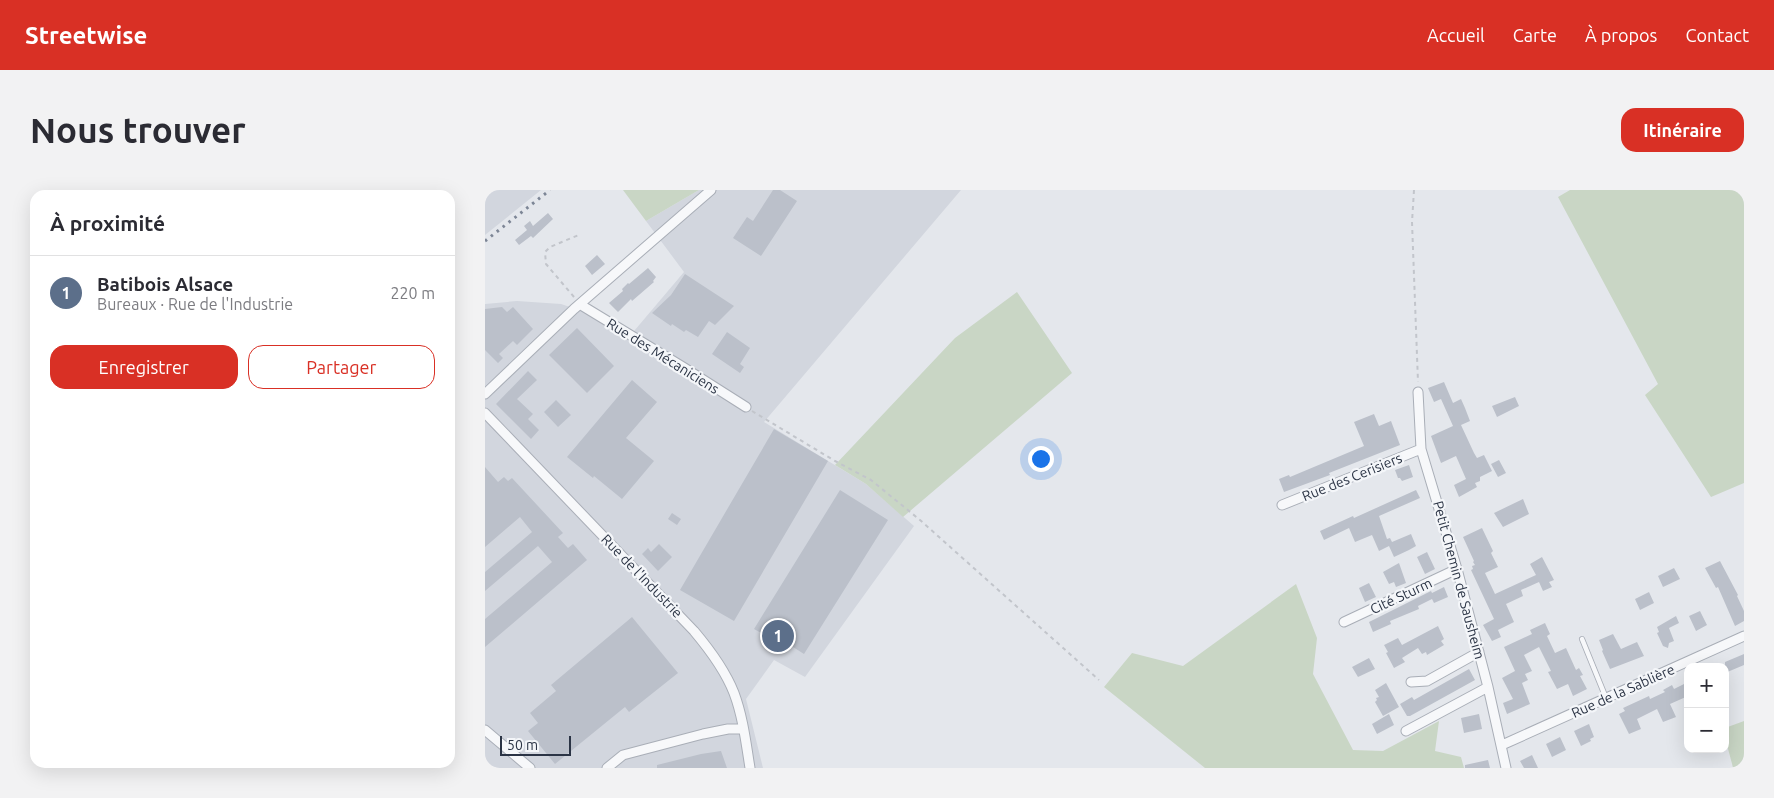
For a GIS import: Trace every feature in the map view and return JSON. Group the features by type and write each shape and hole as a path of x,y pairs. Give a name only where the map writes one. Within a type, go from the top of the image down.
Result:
{"street":[{"path":"485,394 581,305 711,190"},
{"name":"Rue des Mécaniciens","path":"581,305 746,407"},
{"name":"Petit Chemin de Sausheim","path":"1418,392 1421,449 1457,569 1502,745 1506,768"},
{"name":"Rue de l'Industrie","path":"485,413 694,631 711,652 733,691 739,708 750,768"},
{"name":"Rue des Cerisiers","path":"1282,505 1421,449"},
{"name":"Cité Sturm","path":"1344,622 1457,569"},
{"name":"Rue de la Sablière","path":"1502,745 1744,636"},
{"path":"1411,682 1427,681 1479,652"},
{"path":"1407,731 1487,687"},
{"path":"485,730 530,768"},
{"path":"607,768 623,755 703,734 727,730 743,730"}],"lane":[{"path":"1582,639 1606,698"}],"path":[{"path":"1414,190 1412,222 1418,392"},
{"path":"581,234 550,247 545,252 545,257 546,264 581,305"},
{"path":"746,407 835,461 871,480 920,520 1099,680"}],"shaded area":[{"path":"485,190 541,190 485,235"},
{"path":"699,190 961,190 764,422 866,484 914,526 805,677 774,660 746,699 763,768 485,768 485,304 517,301 561,304 582,311 629,337 684,272 646,221"}],"green space":[{"path":"623,190 699,190 646,221"},
{"path":"1570,190 1744,190 1744,483 1711,497 1645,395 1658,384 1558,197"},
{"path":"1017,292 1072,373 903,517 866,484 835,465 955,338"},
{"path":"1296,584 1317,638 1313,674 1353,750 1383,751 1439,721 1435,751 1461,757 1464,768 1205,768 1104,687 1132,653 1183,666"},
{"path":"1744,721 1744,768 1733,768 1729,751 1729,727"}],"building":[{"path":"773,190 780,190 797,201 761,256 733,238 747,217 753,221"},
{"path":"548,213 553,219 533,238 531,236 519,245 515,240 527,230 524,226 530,221 533,226"},
{"path":"597,255 605,264 592,275 585,266"},
{"path":"648,268 656,277 654,282 632,301 631,299 618,312 609,303 623,291 622,289 628,283"},
{"path":"685,274 734,306 715,325 709,321 698,337 686,330 684,332 672,324 671,326 652,313 671,295"},
{"path":"502,307 507,312 513,307 533,329 517,345 513,341 499,354 503,358 498,363 485,350 485,309"},
{"path":"577,328 614,366 587,393 549,355"},
{"path":"727,332 750,348 740,364 744,367 740,373 712,354"},
{"path":"528,371 537,380 517,399 533,414 528,419 539,430 531,439 496,404"},
{"path":"632,380 657,402 626,438 654,461 622,499 567,457"},
{"path":"1444,382 1453,403 1461,399 1465,408 1470,421 1461,425 1474,453 1477,458 1484,455 1492,471 1480,477 1480,481 1475,483 1477,487 1459,497 1454,485 1466,479 1456,456 1441,463 1431,436 1453,426 1441,399 1434,402 1428,388"},
{"path":"1515,397 1519,406 1497,417 1492,406"},
{"path":"556,400 571,415 558,427 544,412"},
{"path":"1374,414 1379,426 1391,421 1400,445 1329,473 1330,475 1284,492 1279,479 1289,475 1290,477 1364,446 1354,422"},
{"path":"774,429 828,461 734,621 680,590"},
{"path":"1499,460 1506,473 1498,477 1491,464"},
{"path":"1409,465 1413,477 1402,481 1398,478 1395,470"},
{"path":"485,467 498,482 504,477 508,481 512,478 563,533 558,537 568,548 573,544 587,560 485,647 485,619 552,562 538,546 485,591 485,572 532,532 520,517 485,547"},
{"path":"840,490 888,520 804,654 782,640 780,643 754,629"},
{"path":"1416,490 1420,498 1379,516 1387,539 1390,538 1392,542 1411,534 1416,546 1409,550 1394,557 1389,546 1379,551 1372,535 1355,542 1349,528 1324,540 1320,531"},
{"path":"1523,499 1529,514 1503,527 1494,513"},
{"path":"672,513 681,519 677,525 668,519"},
{"path":"1482,528 1498,567 1485,573 1495,594 1536,575 1530,564 1542,557 1554,580 1549,582 1552,587 1543,591 1539,582 1521,590 1523,596 1506,604 1514,622 1498,630 1501,637 1492,641 1483,625 1494,619 1471,570 1473,569 1472,566 1475,565 1463,537"},
{"path":"659,544 672,557 658,571 642,554 648,548 651,552"},
{"path":"1427,552 1435,569 1425,574 1417,557"},
{"path":"1720,561 1738,595 1744,611 1744,621 1735,626 1718,587 1716,588 1705,568"},
{"path":"1399,563 1406,583 1396,587 1394,582 1389,584 1383,572"},
{"path":"1674,568 1680,579 1663,587 1658,576"},
{"path":"1369,583 1376,597 1365,602 1359,588"},
{"path":"1444,587 1448,597 1434,603 1432,599 1418,606 1419,609 1390,621 1391,624 1373,632 1369,622 1431,591 1432,593"},
{"path":"1649,592 1654,603 1640,610 1635,599"},
{"path":"1700,611 1707,625 1696,631 1689,616"},
{"path":"1676,616 1679,623 1669,628 1674,641 1669,643 1668,648 1663,646 1657,633 1659,632 1657,627"},
{"path":"632,617 678,673 629,712 625,707 555,764 528,731 538,723 530,713 556,691 551,685"},
{"path":"1545,623 1550,634 1547,636 1555,653 1566,648 1576,670 1579,668 1583,675 1580,676 1587,689 1573,696 1568,684 1557,689 1548,672 1551,671 1539,647 1524,655 1532,671 1525,674 1528,680 1522,683 1530,704 1507,714 1503,703 1513,699 1502,678 1515,671 1504,647 1532,634 1530,630"},
{"path":"1438,626 1444,639 1441,641 1444,645 1427,655 1426,652 1422,654 1418,648 1402,658 1405,662 1394,668 1384,645 1398,638 1402,645"},
{"path":"1613,634 1621,649 1637,642 1644,656 1610,669 1599,640"},
{"path":"1744,654 1744,665 1729,671 1729,663 1725,662"},
{"path":"1369,658 1375,669 1358,677 1352,667"},
{"path":"1469,669 1475,680 1407,716 1400,704 1412,697 1414,700"},
{"path":"1386,683 1399,707 1383,716 1375,702 1376,698 1379,697 1375,690"},
{"path":"1684,684 1684,698 1670,704 1676,717 1663,722 1657,709 1637,719 1641,729 1629,734 1619,714 1625,711 1623,708 1649,696 1650,699 1665,692 1663,690 1672,685 1674,689"},
{"path":"1389,714 1394,725 1377,734 1372,724"},
{"path":"1479,714 1482,729 1464,733 1461,718"},
{"path":"1589,724 1594,737 1590,739 1591,741 1581,746 1574,731"},
{"path":"1560,737 1566,750 1552,757 1546,744"},
{"path":"721,751 727,768 657,768 657,765"},
{"path":"1532,755 1538,768 1524,768 1520,761"},
{"path":"1488,760 1490,768 1465,768 1465,765"}],"railway":[{"path":"485,241 550,190"}],"place":[{"name":"Batibois Alsace","path":"778,636"}]}
